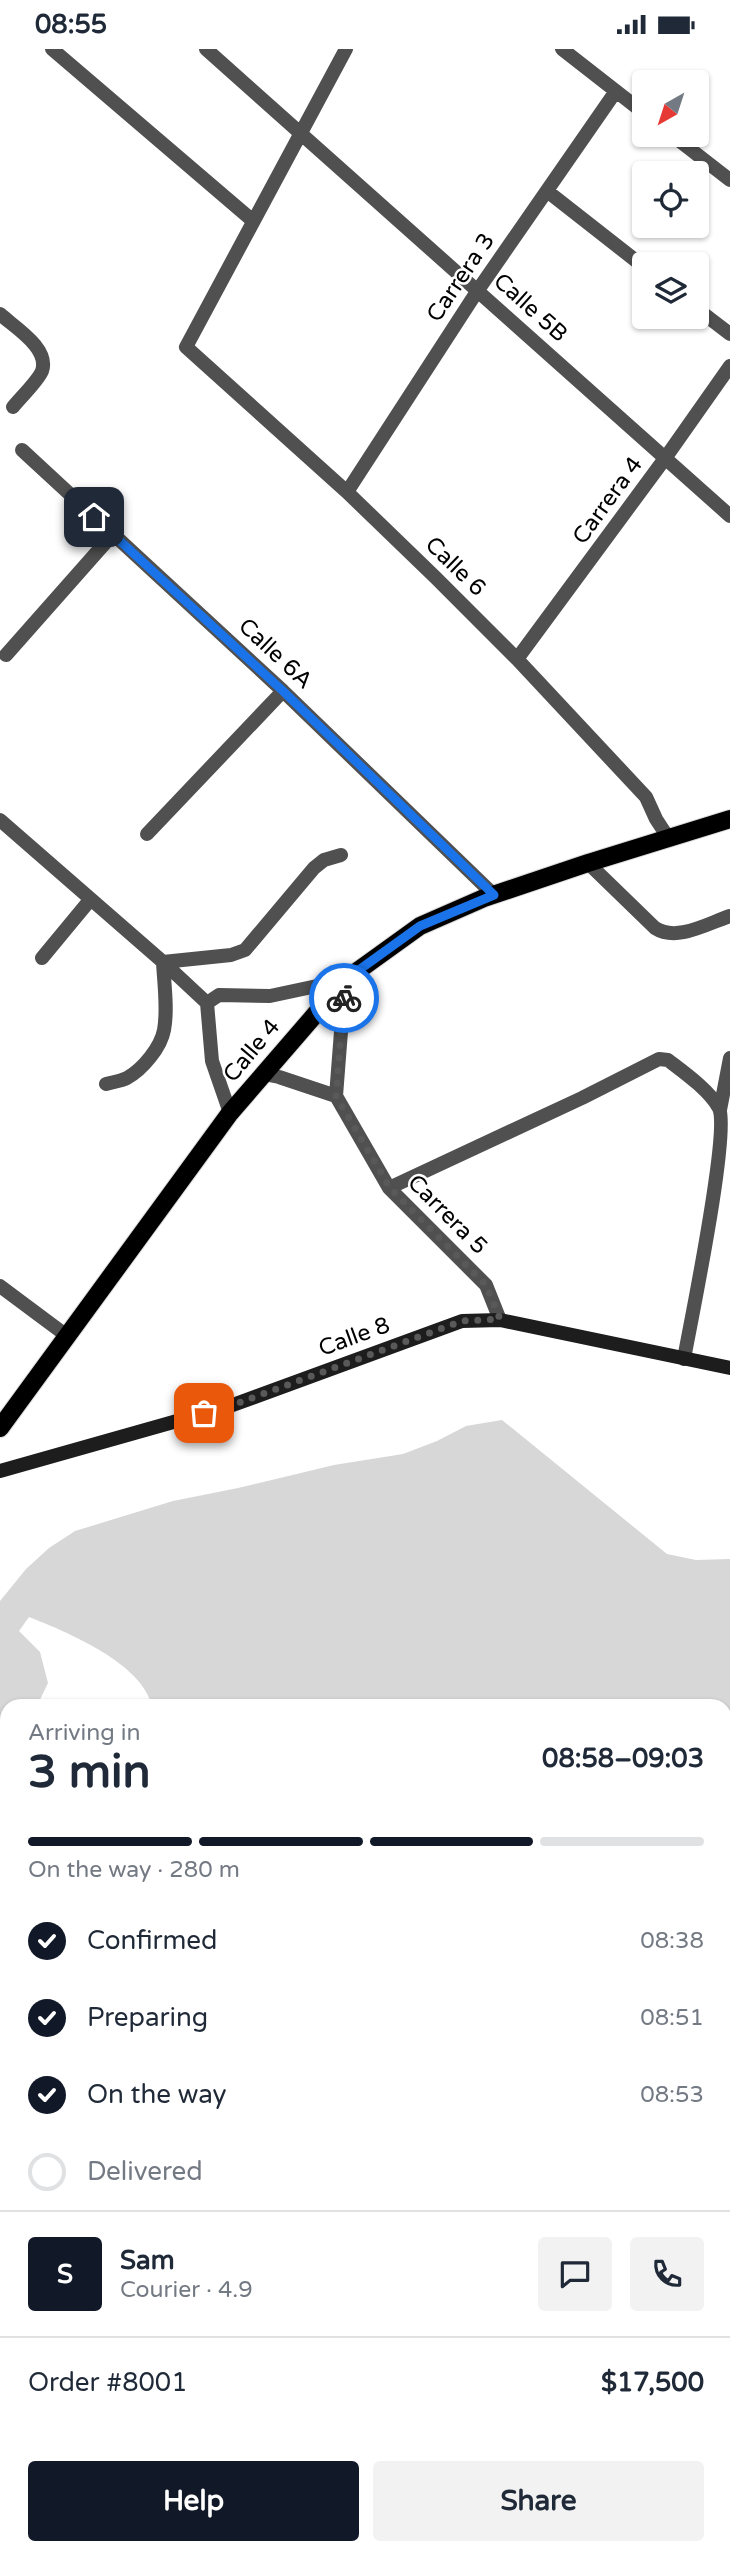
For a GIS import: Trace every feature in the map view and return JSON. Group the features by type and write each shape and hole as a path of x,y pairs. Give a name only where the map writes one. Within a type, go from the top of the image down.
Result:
{"main road":[{"name":"Calle 4","path":"0,1428 230,1113 345,980 420,926 494,895 730,819"},
{"name":"Calle 8","path":"0,1471 230,1406 462,1321 500,1319 730,1368"}],"street":[{"path":"52,49 253,222 346,49"},
{"name":"Calle 5B","path":"206,49 730,516"},
{"path":"562,49 632,104"},
{"name":"Carrera 3","path":"347,492 478,290 616,91"},
{"path":"687,147 730,180"},
{"path":"547,191 632,258"},
{"name":"Calle 6","path":"253,222 187,347 347,492 517,659 646,797 669,839"},
{"path":"0,314 35,345 42,357 42,371 13,407"},
{"path":"709,318 730,334"},
{"name":"Carrera 4","path":"517,659 730,366"},
{"name":"Calle 6A","path":"22,450 283,691 494,895"},
{"path":"6,656 113,534"},
{"path":"147,834 283,691"},
{"path":"0,820 206,1003 212,1061 230,1113"},
{"path":"163,962 231,955 245,950 314,868 324,860 341,855"},
{"path":"588,863 654,928 664,934 675,935 730,916"},
{"path":"42,958 90,900"},
{"path":"106,1084 127,1078 157,1048 165,1028 163,962"},
{"path":"206,1003 219,995 270,996 345,980 336,1096 279,1077 264,1075"},
{"path":"684,1359 724,1185 723,1120 720,1109 730,1058"},
{"path":"390,1188 659,1059 668,1060 676,1066 720,1109"},
{"name":"Carrera 5","path":"336,1096 390,1188 486,1285 500,1319"},
{"path":"0,1286 67,1336"}],"shaded area":[{"path":"502,1420 667,1554 696,1560 730,1559 730,1699 149,1699 134,1676 119,1663 82,1640 29,1617 19,1631 40,1652 48,1683 40,1699 0,1699 0,1601 26,1569 49,1548 75,1531 173,1501 334,1465 403,1454 466,1426"}],"way so far":[{"path":"204,1413 230,1406 462,1321 500,1319 486,1285 390,1188 336,1096 344,998"}],"route":[{"path":"94,517 283,691 494,895 420,926 345,980 344,998"}]}
